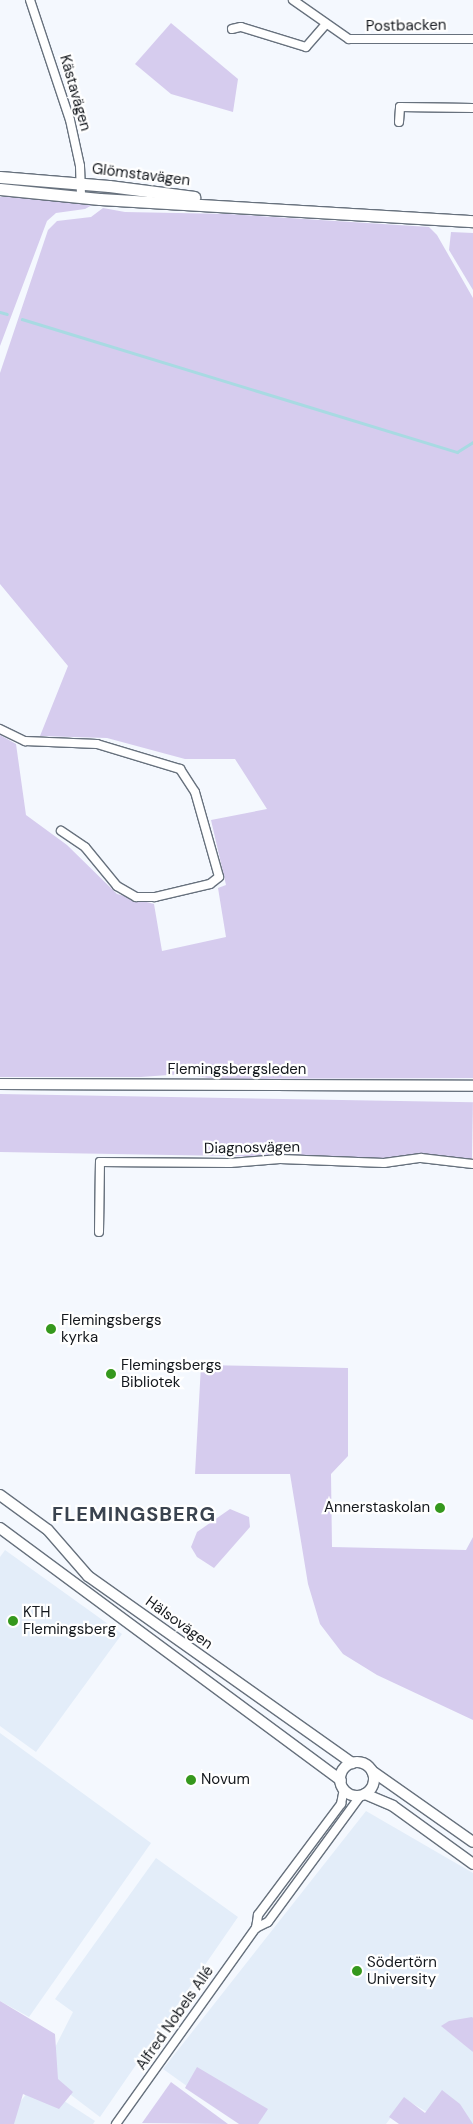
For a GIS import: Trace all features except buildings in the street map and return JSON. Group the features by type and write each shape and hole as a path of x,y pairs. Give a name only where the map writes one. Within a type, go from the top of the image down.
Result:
{"main road":[{"name":"Glömstavägen","path":"0,177 81,183 278,208"},
{"name":"Glömstavägen","path":"0,189 81,197 473,221"}],"street":[{"name":"Kästavägen","path":"30,0 70,120 81,183 81,197"},
{"name":"Postbacken","path":"293,0 306,4 326,24 346,38 356,40 473,39"},
{"path":"232,29 241,27 306,47 326,24"},
{"path":"400,122 400,107 473,108"},
{"path":"0,729 26,741 97,744 169,764 185,774 195,792 219,874 210,884 155,897 136,897 117,886 85,847 61,831"},
{"name":"Flemingsbergsleden","path":"0,1084 473,1086"},
{"name":"Diagnosvägen","path":"99,1232 100,1162 230,1163 280,1159 384,1164 421,1158 473,1164"},
{"name":"Hälsovägen","path":"0,1495 48,1530 88,1576 352,1763"},
{"name":"Hälsovägen","path":"0,1528 342,1785"},
{"path":"473,1842 362,1763 352,1763 344,1768 342,1785 350,1794 363,1795 392,1806 473,1864"},
{"path":"363,1795 373,1784 372,1771"},
{"name":"Alfred Nobels Allé","path":"116,2124 256,1928 258,1915 341,1804 342,1785"},
{"name":"Alfred Nobels Allé","path":"256,1928 268,1922 363,1795"}],"shaded area":[{"path":"171,23 238,79 233,112 171,94 135,64"},
{"path":"9,196 94,204 85,209 56,213 47,221 0,346 0,197"},
{"path":"103,208 125,212 229,214 429,227 437,235 473,298 473,1078 216,1079 182,1074 141,1077 0,1077 0,735 16,744 26,815 67,845 117,894 154,904 162,951 226,937 218,888 226,885 211,820 267,809 235,759 185,759 107,738 40,736 68,666 0,584 0,373 48,230 57,221 91,217"},
{"path":"451,232 473,233 473,290 449,250"},
{"path":"0,1094 473,1102 472,1160 0,1152"},
{"path":"201,1365 348,1368 348,1456 331,1474 332,1547 466,1550 473,1537 473,1720 377,1675 343,1654 320,1624 308,1584 290,1474 195,1474"},
{"path":"230,1509 249,1517 250,1527 214,1568 197,1557 191,1547 197,1532"},
{"path":"5,1550 122,1634 36,1752 0,1726 0,1557"},
{"path":"0,1733 151,1843 29,2017 0,2001"},
{"name":"Södertörn University","path":"366,1811 473,1873 473,2124 447,2124 405,2099 386,2124 240,2124 163,2069"},
{"path":"156,1858 238,1917 100,2117 42,2073 73,2012 55,1999"},
{"path":"0,2001 55,2034 58,2079 73,2092 59,2109 23,2094 14,2124 0,2124"},
{"path":"472,2017 473,2052 441,2026 449,2021"},
{"path":"197,2067 268,2109 258,2124 239,2124 185,2088"},
{"path":"35,2082 95,2121 93,2124 4,2124"},
{"path":"171,2082 228,2124 142,2123"},
{"path":"442,2090 460,2104 473,2124 399,2124 389,2117 404,2097 425,2113"}],"waterway":[{"path":"0,312 7,314"},
{"path":"22,319 457,452 473,442"}],"place":[{"name":"Flemingsbergs kyrka","path":"51,1329"},
{"name":"Flemingsbergs Bibliotek","path":"111,1374"},
{"name":"Annerstaskolan","path":"440,1508"},
{"name":"KTH Flemingsberg","path":"13,1621"},
{"name":"Novum","path":"191,1780"},
{"name":"Södertörn University","path":"357,1971"}],"district":[{"name":"FLEMINGSBERG","path":"134,1514"}]}
